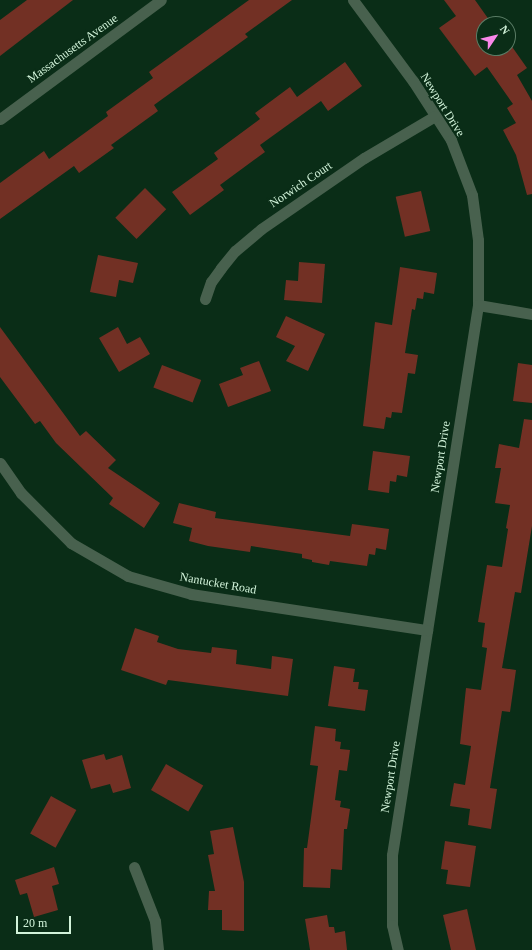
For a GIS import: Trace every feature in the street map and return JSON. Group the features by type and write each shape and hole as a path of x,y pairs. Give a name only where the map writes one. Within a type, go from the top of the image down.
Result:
{"street":[{"name":"Massachusetts Avenue","path":"0,119 161,0"},
{"name":"Newport Drive","path":"353,0 451,140 472,195 478,240 478,305 392,855 392,925 398,950"},
{"name":"Norwich Court","path":"205,299 211,282 221,268 235,251 261,229 364,158 435,116"},
{"path":"478,305 532,314"},
{"name":"Nantucket Road","path":"0,463 21,493 71,543 128,576 191,594 427,630"},
{"path":"134,867 155,921 158,950"}],"building":[{"path":"27,0 73,0 0,56 0,20"},
{"path":"249,0 292,0 245,34 248,37 154,105 158,111 111,145 114,148 79,173 74,166 0,219 0,183 44,151 49,159 108,116 106,112 153,78 149,72"},
{"path":"444,0 475,0 486,16 476,16 476,56 516,56 516,52 527,68 517,75 532,101 532,194 527,195 516,155 503,130 516,123 507,108 513,104 487,67 475,76 439,28 456,16"},
{"path":"345,62 362,86 328,111 321,101 260,145 265,152 220,185 224,190 190,215 172,192 218,159 214,153 260,119 255,113 290,87 297,97"},
{"path":"145,188 166,209 137,239 115,218"},
{"path":"421,191 430,231 405,237 396,197"},
{"path":"98,255 138,263 133,283 119,280 116,297 90,292"},
{"path":"299,262 325,264 322,303 284,300 286,280 298,281"},
{"path":"400,267 437,273 434,294 424,292 423,299 417,298 415,310 412,309 405,353 418,355 415,374 408,373 402,413 392,412 391,418 386,417 384,429 363,426 375,322 392,325"},
{"path":"286,316 325,334 308,371 286,361 295,346 276,337"},
{"path":"0,327 80,436 86,431 116,460 108,468 160,503 144,528 109,504 113,498 56,443 40,421 35,424 0,377"},
{"path":"118,327 127,344 140,337 150,354 119,372 99,338"},
{"path":"259,361 271,391 228,407 219,384 243,375 240,368"},
{"path":"518,363 532,365 532,403 513,401"},
{"path":"162,365 201,380 193,402 153,387"},
{"path":"524,419 532,420 532,526 521,593 515,592 502,668 516,670 510,712 502,711 490,788 497,789 491,829 468,825 470,809 450,806 454,783 465,785 471,746 460,744 466,688 481,690 487,648 482,647 485,623 478,622 487,565 502,567 508,529 506,528 510,505 495,503 501,468 495,468 499,444 519,448"},
{"path":"373,451 410,456 407,477 397,475 396,482 390,481 389,493 368,490"},
{"path":"179,503 216,512 215,518 350,536 352,524 389,529 386,550 376,548 375,555 369,554 367,566 330,561 329,565 312,562 312,560 302,558 302,554 251,546 250,552 208,546 189,541 192,528 173,523"},
{"path":"135,628 159,636 157,642 178,649 211,653 212,647 237,650 236,664 271,669 272,656 293,659 288,696 168,680 166,685 121,670"},
{"path":"334,666 355,669 353,682 359,682 358,689 368,690 365,711 328,706"},
{"path":"315,726 336,729 335,741 341,742 340,749 350,750 347,771 339,770 335,800 341,801 340,807 350,809 347,829 344,829 342,870 331,869 330,888 303,887 304,848 307,848 318,766 310,765"},
{"path":"104,754 106,760 122,755 131,788 113,793 110,784 91,789 82,760"},
{"path":"166,764 203,786 188,811 151,790"},
{"path":"51,796 76,810 56,848 30,834"},
{"path":"233,827 244,882 244,931 222,930 222,910 208,910 209,891 215,891 208,855 214,854 210,831"},
{"path":"445,841 476,846 470,887 446,884 448,870 441,869"},
{"path":"54,867 59,884 52,886 58,910 34,917 27,893 20,895 15,880"},
{"path":"467,909 476,950 451,950 443,915"},
{"path":"327,915 329,927 334,927 335,933 345,931 347,950 310,950 305,919"}]}
